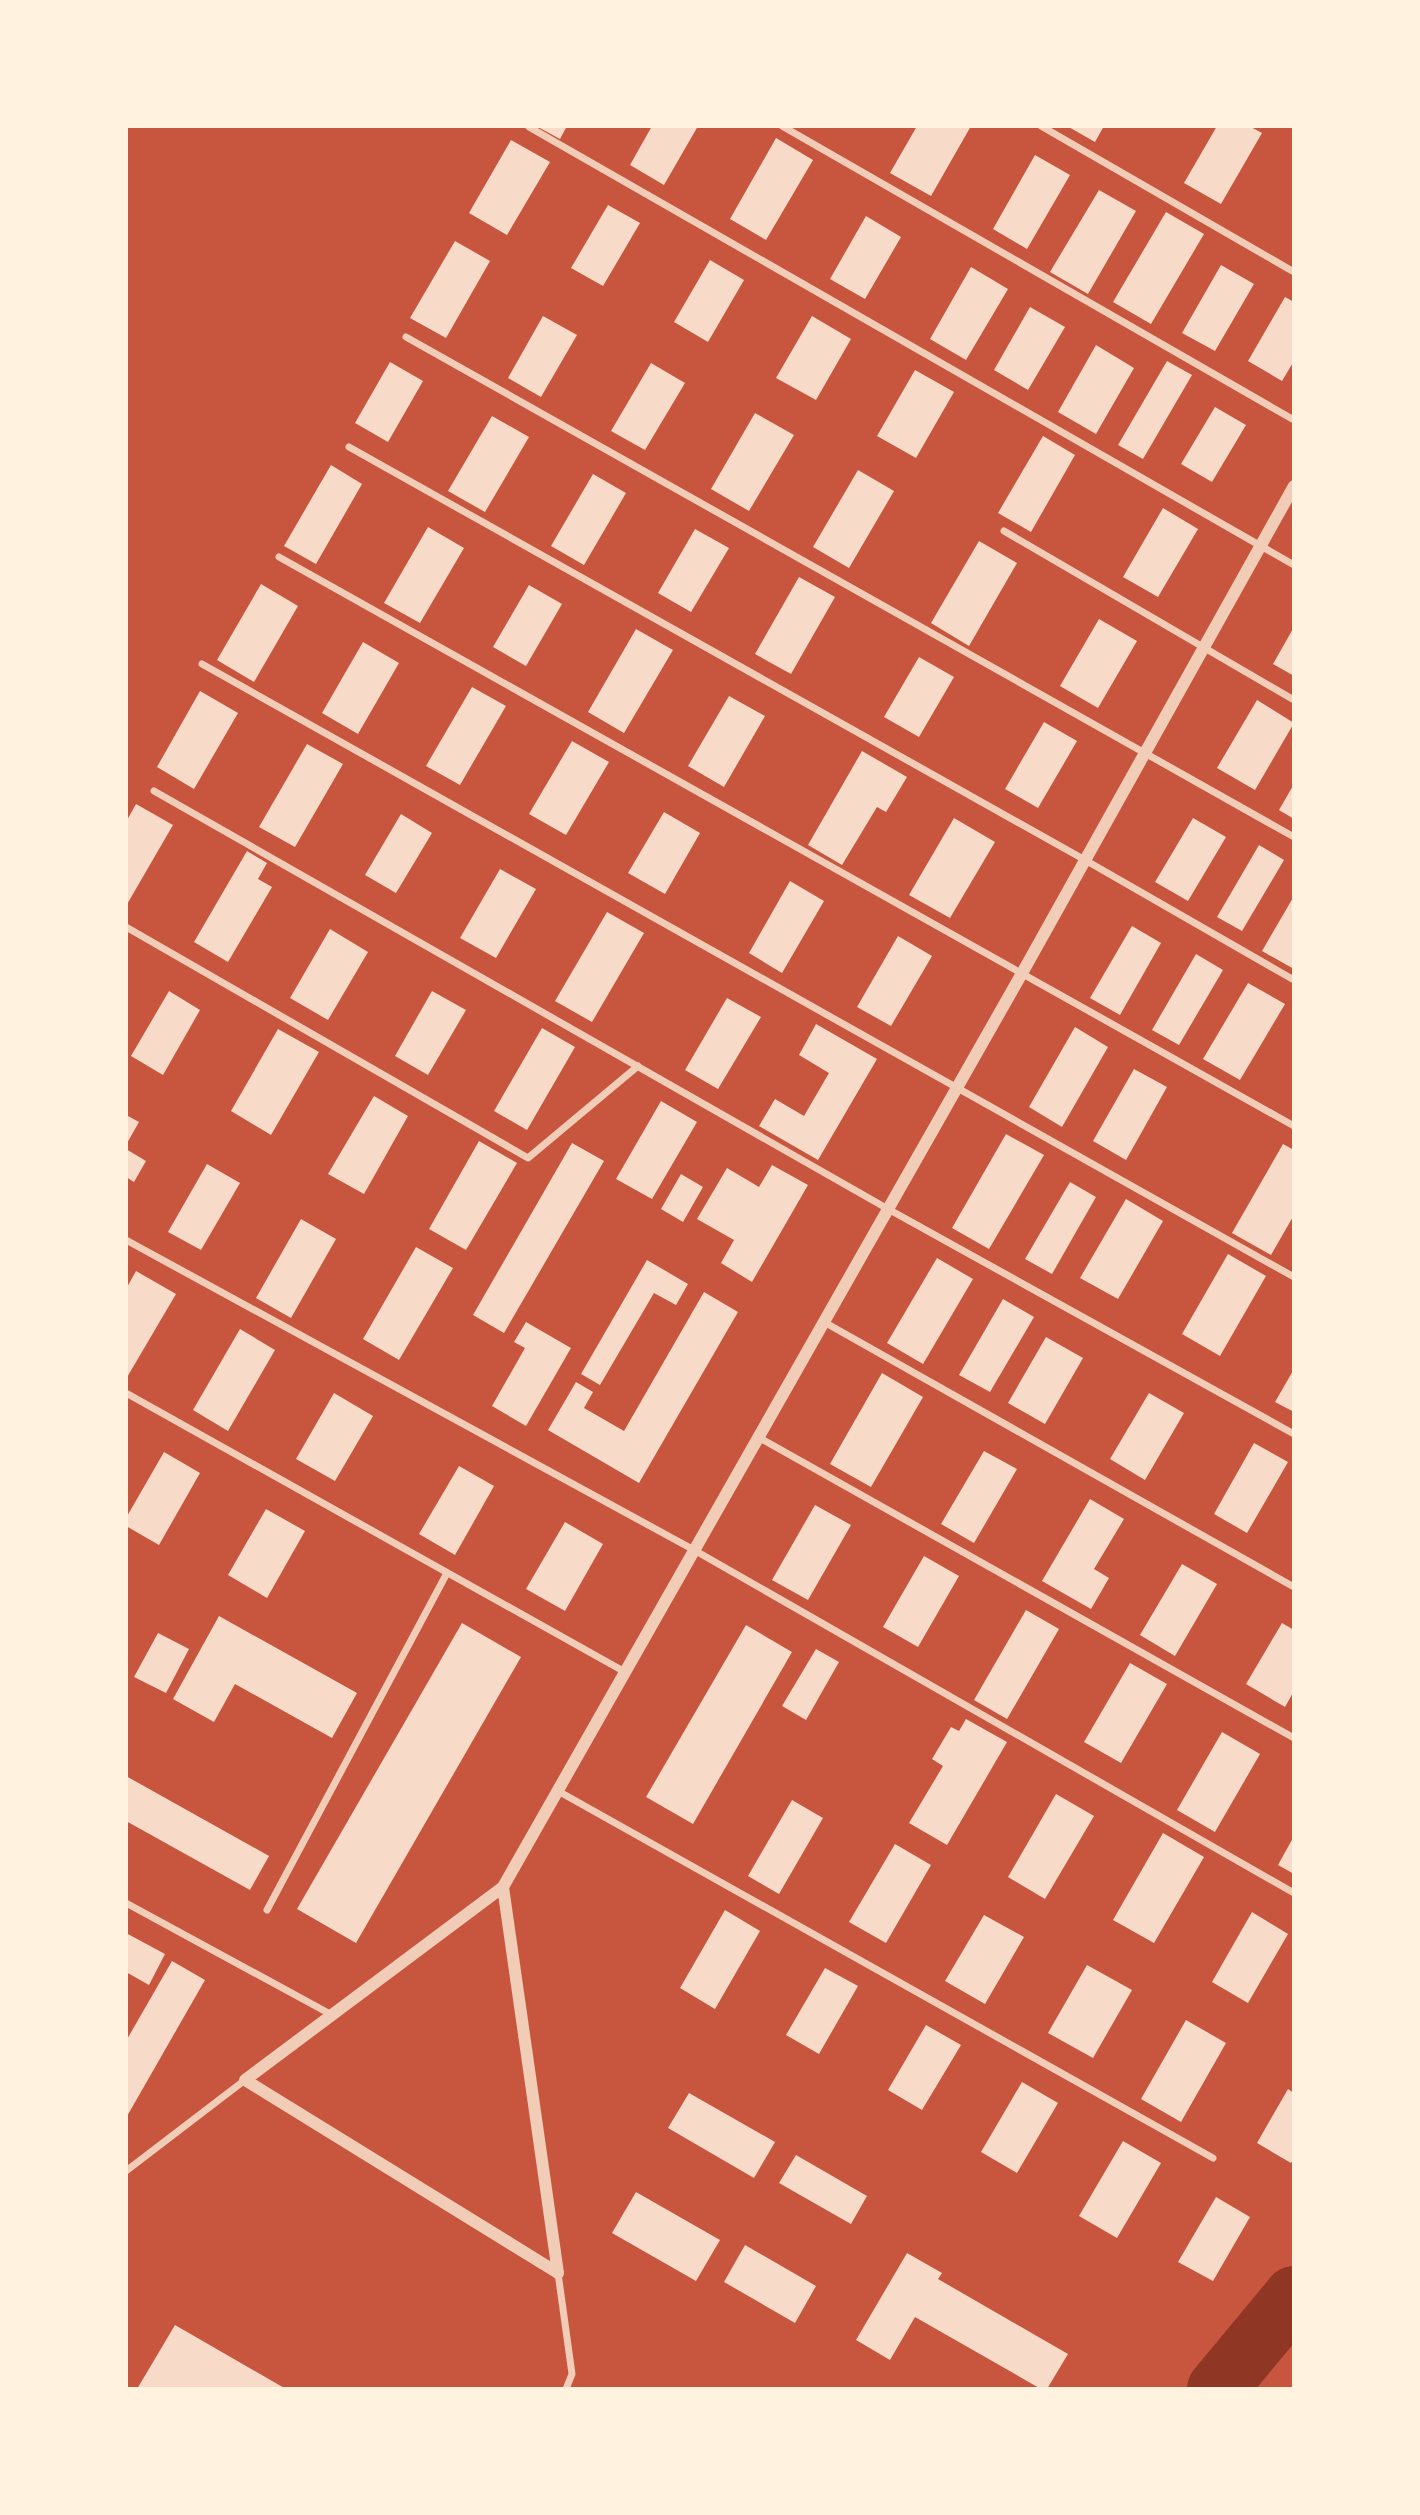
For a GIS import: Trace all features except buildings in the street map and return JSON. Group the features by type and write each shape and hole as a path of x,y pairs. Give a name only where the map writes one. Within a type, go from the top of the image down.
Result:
{"street":[{"path":"782,126 1294,420"},
{"path":"1041,126 1294,272"},
{"path":"529,127 1294,565"},
{"path":"406,337 1294,837"},
{"path":"349,447 1294,980"},
{"path":"126,2171 503,1887 1021,975 1294,486"},
{"path":"1004,531 1294,700"},
{"path":"279,557 1294,1126"},
{"path":"202,664 1294,1277"},
{"path":"154,792 888,1209 1294,1434"},
{"path":"126,927 528,1157 638,1066"},
{"path":"126,1240 694,1550 1294,1893"},
{"path":"824,1322 1294,1587"},
{"path":"126,1393 625,1672"},
{"path":"758,1437 1294,1738"},
{"path":"267,1910 447,1573"},
{"path":"558,1791 1213,2158"},
{"path":"503,1887 572,2374 566,2389"},
{"path":"126,1903 332,2015"},
{"path":"245,2080 558,2273"}],"waterway":[{"path":"1217,2389 1294,2296"}]}
